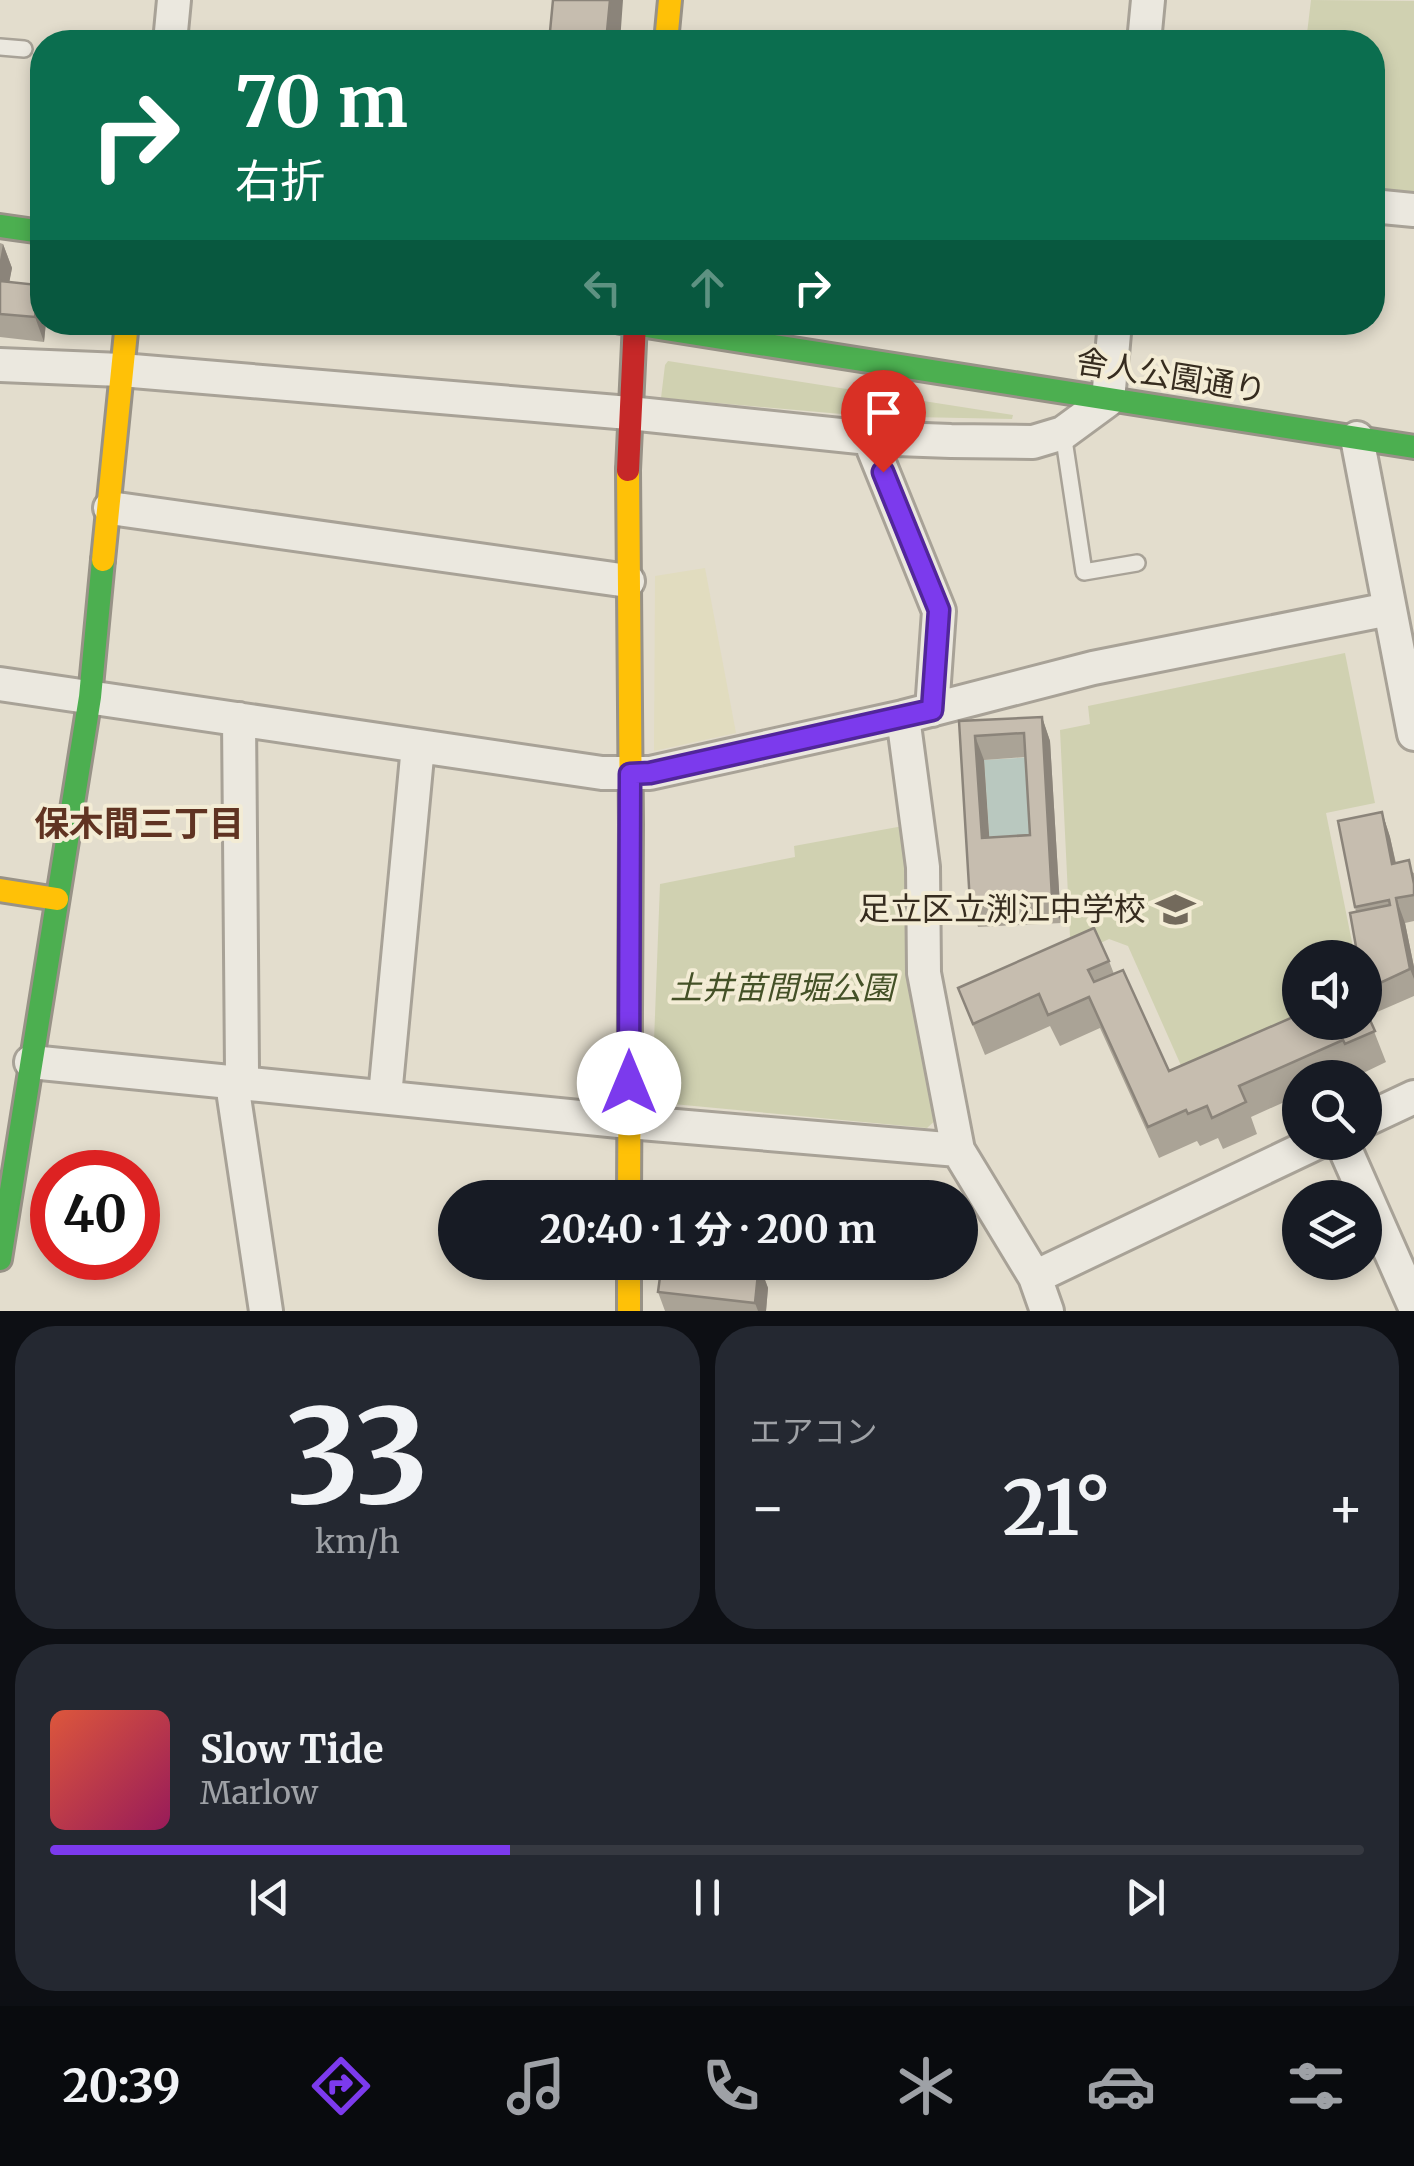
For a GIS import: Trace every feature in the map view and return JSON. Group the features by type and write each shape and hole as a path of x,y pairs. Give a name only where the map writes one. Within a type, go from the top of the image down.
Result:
{"street":[{"path":"171,30 174,0"},
{"path":"667,30 670,0"},
{"path":"1145,30 1148,0"},
{"path":"1385,207 1414,210"},
{"path":"0,226 30,230"},
{"path":"0,1260 5,1199 32,1062 90,697 125,335"},
{"path":"629,1180 630,335"},
{"name":"舎人公園通り","path":"704,335 1414,447"},
{"path":"0,365 121,370 628,413 869,438 1033,442 1063,433 1108,400 1114,335"},
{"path":"869,438 939,610 918,714 924,973 958,1150 1035,1278 1047,1311"},
{"path":"1358,438 1414,734"},
{"path":"110,508 628,582"},
{"path":"0,684 602,773 650,773 918,714 1093,668 1389,609"},
{"path":"239,719 242,1070 234,1096 266,1311"},
{"path":"386,1096 418,746"},
{"path":"0,890 57,898"},
{"path":"32,1062 629,1122 958,1150"},
{"path":"1382,1112 1414,1097"},
{"path":"1035,1278 1282,1159"},
{"path":"1350,1160 1414,1305"},
{"path":"629,1280 629,1311"}],"lane":[{"path":"0,47 24,49"},
{"path":"1063,433 1084,572 1138,563"}],"shaded area":[{"path":"705,568 736,733 654,751 655,576"},
{"path":"1032,757 1038,859 991,862 984,760"}],"green space":[{"path":"1311,0 1414,1 1414,199 1385,196 1385,30 1307,30"},
{"path":"668,361 1013,415 1012,419 864,416 661,398"},
{"path":"1345,653 1375,803 1326,813 1352,940 1282,940 1282,1033 1191,1088 1128,946 1109,939 1071,957 1060,730 1090,724 1088,706"},
{"name":"土井苗間堀公園","path":"903,826 908,861 906,967 938,1118 927,1128 662,1103 652,1094 660,884 795,857 794,846"}],"building":[{"path":"553,0 610,0 607,30 550,30"},
{"path":"0,281 30,284 30,317 0,314"},
{"path":"1042,717 1052,898 970,903 959,721","holes":["1024,733 1030,835 982,838 975,736"]},
{"path":"1382,812 1392,864 1409,860 1414,895 1396,898 1410,969 1382,982 1382,940 1355,940 1350,913 1390,905 1389,900 1355,907 1338,821"},
{"path":"1094,928 1109,961 1088,970 1094,982 1123,970 1169,1071 1282,1022 1282,1040 1343,1040 1298,1060 1282,1060 1282,1067 1239,1086 1246,1102 1212,1118 1207,1106 1188,1114 1186,1110 1148,1127 1089,997 1048,1015 1039,994 973,1024 958,988"},
{"path":"660,1280 757,1280 755,1303 658,1292"}],"traffic: fast":[{"path":"0,226 30,230"},
{"path":"703,335 1414,447"},
{"path":"0,1259 90,697 103,560"}],"traffic: slow":[{"path":"667,30 670,0"},
{"path":"103,560 126,335"},
{"path":"628,470 629,1180"},
{"path":"0,890 57,899"},
{"path":"629,1280 629,1311"}],"traffic: jam":[{"path":"628,470 634,335"}],"place":[{"name":"足立区立渕江中学校","path":"1176,909"}],"district":[{"name":"保木間三丁目","path":"139,824"}],"route":[{"path":"629,1083 630,774 650,773 932,710 939,610 883,472"}]}
